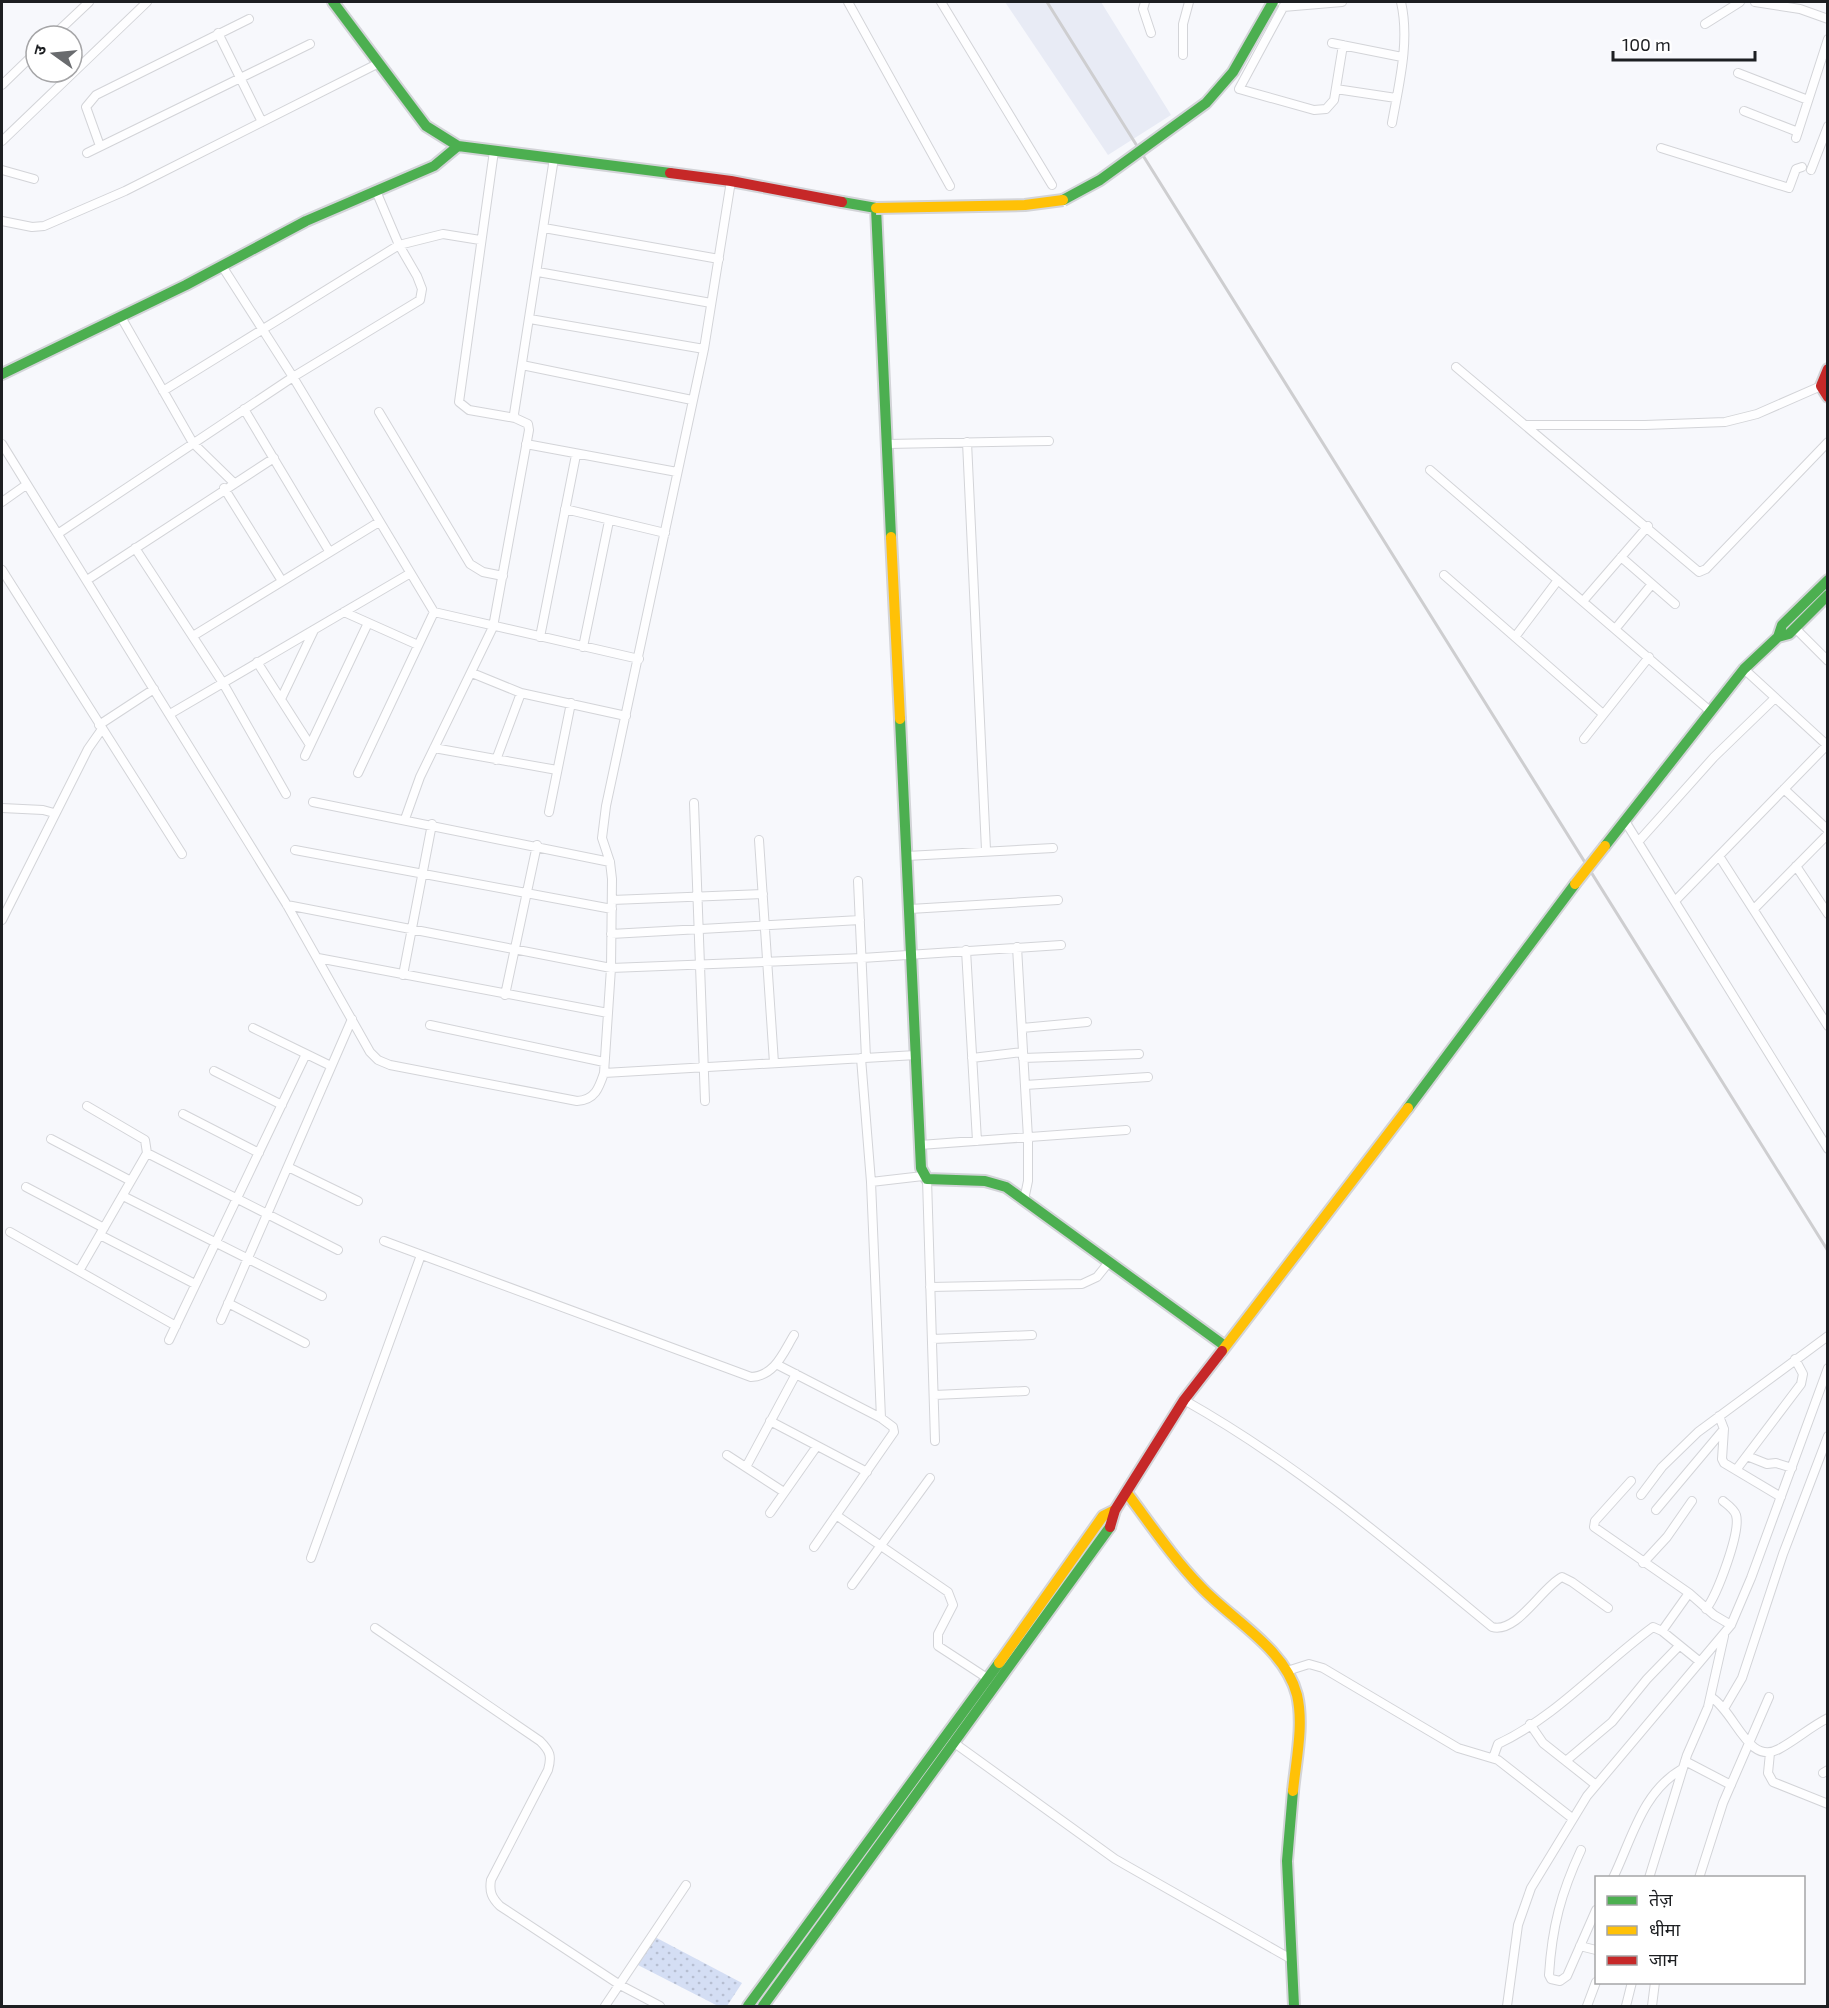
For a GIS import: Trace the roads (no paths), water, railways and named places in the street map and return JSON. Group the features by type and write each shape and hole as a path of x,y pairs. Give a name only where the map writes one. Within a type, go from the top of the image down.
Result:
{"street":[{"path":"66,24 89,2"},
{"path":"2,141 147,2"},
{"path":"333,2 377,64 426,126 458,146 731,181 876,208 1025,205 1067,199 1100,180 1206,103 1233,72 1281,3"},
{"path":"848,2 950,186"},
{"path":"941,2 1052,185"},
{"path":"1145,2 1143,9 1151,33"},
{"path":"1183,55 1183,24 1189,2"},
{"path":"1281,3 1342,2"},
{"path":"1392,123 1402,57 1404,29 1401,2"},
{"path":"1705,24 1740,2"},
{"path":"1755,2 1800,9 1827,19"},
{"path":"1281,3 1239,89 1321,110 1331,107 1343,45"},
{"path":"100,146 87,113 89,101 96,95 249,19"},
{"path":"218,33 262,122"},
{"path":"1744,111 1797,135 1827,39"},
{"path":"1332,43 1402,57"},
{"path":"87,153 310,44"},
{"path":"2,85 24,64"},
{"path":"2,221 32,227 44,226 125,191 377,64"},
{"path":"1738,73 1808,100"},
{"path":"1336,89 1396,98"},
{"path":"1811,170 1827,126"},
{"path":"2,374 121,317 306,221 446,159 458,146"},
{"path":"1661,147 1789,188 1796,169 1802,168"},
{"path":"405,819 420,777 493,627 526,444 528,424 515,418 469,410 459,402 494,151"},
{"path":"515,418 554,158"},
{"path":"2,170 34,179"},
{"path":"2,444 287,904 370,1052 378,1060 390,1065 586,1101 599,1088 604,1072 611,968 610,862 603,846 602,827 704,349 731,181"},
{"path":"59,533 292,377 420,300 422,289 399,245 376,191"},
{"path":"876,208 920,1146 925,1178 935,1441"},
{"path":"544,228 718,259"},
{"path":"163,392 261,328 399,245 443,234 480,240"},
{"path":"222,266 434,612 639,659"},
{"path":"538,272 711,303"},
{"path":"121,317 193,443 233,482"},
{"path":"530,319 704,349"},
{"path":"522,365 692,400"},
{"path":"1456,367 1648,526 1696,570 1703,572 1827,442"},
{"path":"1527,425 1725,422 1757,414 1821,386 1827,369"},
{"path":"1821,386 1827,397"},
{"path":"244,409 329,551"},
{"path":"379,412 470,564 483,572 502,576"},
{"path":"887,444 1049,441"},
{"path":"967,442 987,850"},
{"path":"526,444 677,472"},
{"path":"540,637 576,455"},
{"path":"87,580 233,482 274,458"},
{"path":"1430,470 1584,600 1710,711"},
{"path":"2,502 26,485"},
{"path":"224,488 282,580"},
{"path":"565,509 665,533"},
{"path":"583,647 609,521"},
{"path":"193,636 379,522"},
{"path":"1584,600 1648,526"},
{"path":"135,548 223,683 286,794"},
{"path":"1621,557 1675,604"},
{"path":"2,570 182,854"},
{"path":"170,714 409,574"},
{"path":"1444,575 1604,714"},
{"path":"1515,637 1558,580"},
{"path":"1778,637 1782,626 1827,580"},
{"path":"1616,628 1652,584"},
{"path":"763,2007 1113,1524 1115,1510 1184,1400 1444,1061 1575,884 1743,669 1778,637 1789,634 1827,595"},
{"path":"344,612 418,645"},
{"path":"358,772 434,612"},
{"path":"305,756 368,623"},
{"path":"281,699 315,628"},
{"path":"1795,628 1827,661"},
{"path":"1584,739 1649,657"},
{"path":"257,662 310,745"},
{"path":"1676,900 1827,745 1743,669"},
{"path":"472,673 521,693 626,716"},
{"path":"2,920 54,813 101,727 154,689"},
{"path":"496,760 521,693"},
{"path":"1638,842 1714,758 1775,698"},
{"path":"549,812 571,703"},
{"path":"434,748 557,770"},
{"path":"1754,909 1827,832 1784,789"},
{"path":"313,802 537,845 610,862"},
{"path":"694,803 702,966 705,1101"},
{"path":"2,809 42,810 54,813"},
{"path":"1625,821 1676,900 1827,1149"},
{"path":"403,975 432,824"},
{"path":"759,840 774,1063"},
{"path":"505,995 537,845"},
{"path":"907,856 1053,848"},
{"path":"295,850 423,876 612,909"},
{"path":"1719,856 1827,1026"},
{"path":"1796,866 1827,914"},
{"path":"858,881 863,1058 881,1418"},
{"path":"612,900 763,894"},
{"path":"909,909 1058,900"},
{"path":"287,904 514,951 611,968 768,963 1061,945"},
{"path":"612,934 860,920"},
{"path":"1017,947 1028,1138 1028,1181 1024,1200"},
{"path":"966,950 977,1141"},
{"path":"318,958 608,1013"},
{"path":"221,1320 352,1019"},
{"path":"1022,1028 1087,1022"},
{"path":"430,1025 604,1062"},
{"path":"254,1028 331,1066"},
{"path":"169,1340 306,1054"},
{"path":"604,1072 916,1054"},
{"path":"972,1058 1139,1054"},
{"path":"214,1071 282,1105"},
{"path":"1024,1085 1148,1077"},
{"path":"79,1271 147,1153 145,1140 87,1106"},
{"path":"183,1114 259,1153"},
{"path":"920,1146 1126,1130"},
{"path":"51,1138 131,1181"},
{"path":"147,1153 338,1250"},
{"path":"288,1167 358,1201"},
{"path":"871,1182 925,1178 996,1183 1024,1200 1226,1346"},
{"path":"26,1187 195,1284"},
{"path":"123,1196 322,1296"},
{"path":"10,1232 176,1326"},
{"path":"384,1241 751,1377 767,1373 776,1364 794,1335"},
{"path":"311,1558 421,1255"},
{"path":"930,1287 1082,1284 1097,1277 1109,1262"},
{"path":"228,1303 305,1342"},
{"path":"932,1339 1032,1335"},
{"path":"1641,1495 1678,1450 1719,1416 1827,1335"},
{"path":"1736,1470 1801,1383 1803,1374 1795,1359"},
{"path":"776,1364 881,1418 893,1427 894,1432 814,1547"},
{"path":"1507,2007 1513,1978 1518,1925 1523,1906 1541,1869 1572,1818 1596,1785 1731,1625 1792,1468 1827,1368"},
{"path":"746,1467 796,1374"},
{"path":"934,1395 1024,1391"},
{"path":"1184,1400 1254,1441 1306,1478 1492,1627 1504,1626 1518,1617 1562,1578 1572,1582 1608,1608"},
{"path":"1719,1416 1724,1429 1722,1459 1781,1497"},
{"path":"770,1421 867,1472"},
{"path":"1656,1510 1724,1429"},
{"path":"1725,1707 1742,1678 1783,1554 1827,1436"},
{"path":"770,1513 817,1446"},
{"path":"727,1455 784,1492"},
{"path":"1747,1456 1767,1464 1776,1463 1792,1468"},
{"path":"852,1585 930,1478"},
{"path":"1631,1482 1594,1524 1643,1563 1698,1599 1706,1610 1731,1625"},
{"path":"1126,1493 1201,1587 1265,1646 1287,1671 1299,1694 1300,1714 1287,1861 1294,2007"},
{"path":"1706,1610 1719,1587 1736,1520 1731,1508 1723,1501"},
{"path":"1643,1563 1667,1537 1692,1502"},
{"path":"747,2007 1050,1594 1103,1516 1115,1510"},
{"path":"836,1515 948,1592 953,1605 938,1634 939,1646 987,1678"},
{"path":"1494,1752 1572,1695 1648,1630 1659,1629 1689,1593"},
{"path":"375,1628 540,1742 549,1751 551,1761 548,1770 498,1865 489,1889 500,1906 620,1985 660,2007"},
{"path":"1659,1629 1699,1661"},
{"path":"1650,1876 1685,1761 1711,1697 1724,1636"},
{"path":"1567,1760 1612,1722 1647,1679 1679,1646"},
{"path":"1287,1671 1316,1665 1458,1748 1494,1752 1572,1818"},
{"path":"1711,1697 1725,1707 1749,1746 1759,1752 1770,1753 1827,1718"},
{"path":"1701,1876 1731,1785 1769,1697"},
{"path":"1530,1724 1543,1743 1596,1785"},
{"path":"953,1742 1115,1859 1291,1959"},
{"path":"1770,1753 1768,1773 1773,1782 1827,1804"},
{"path":"1685,1761 1731,1785"},
{"path":"1614,1876 1650,1798 1667,1778 1682,1770"},
{"path":"1581,1850 1557,1909 1551,1939 1549,1975 1551,1979 1563,1980 1595,1912"},
{"path":"605,2007 686,1886"},
{"path":"1580,1946 1595,1950"},
{"path":"1587,2007 1596,1984"},
{"path":"1626,2007 1632,1984"},
{"path":"1652,2007 1655,1984"}],"railway":[{"path":"1047,2 1828,1251"}]}
